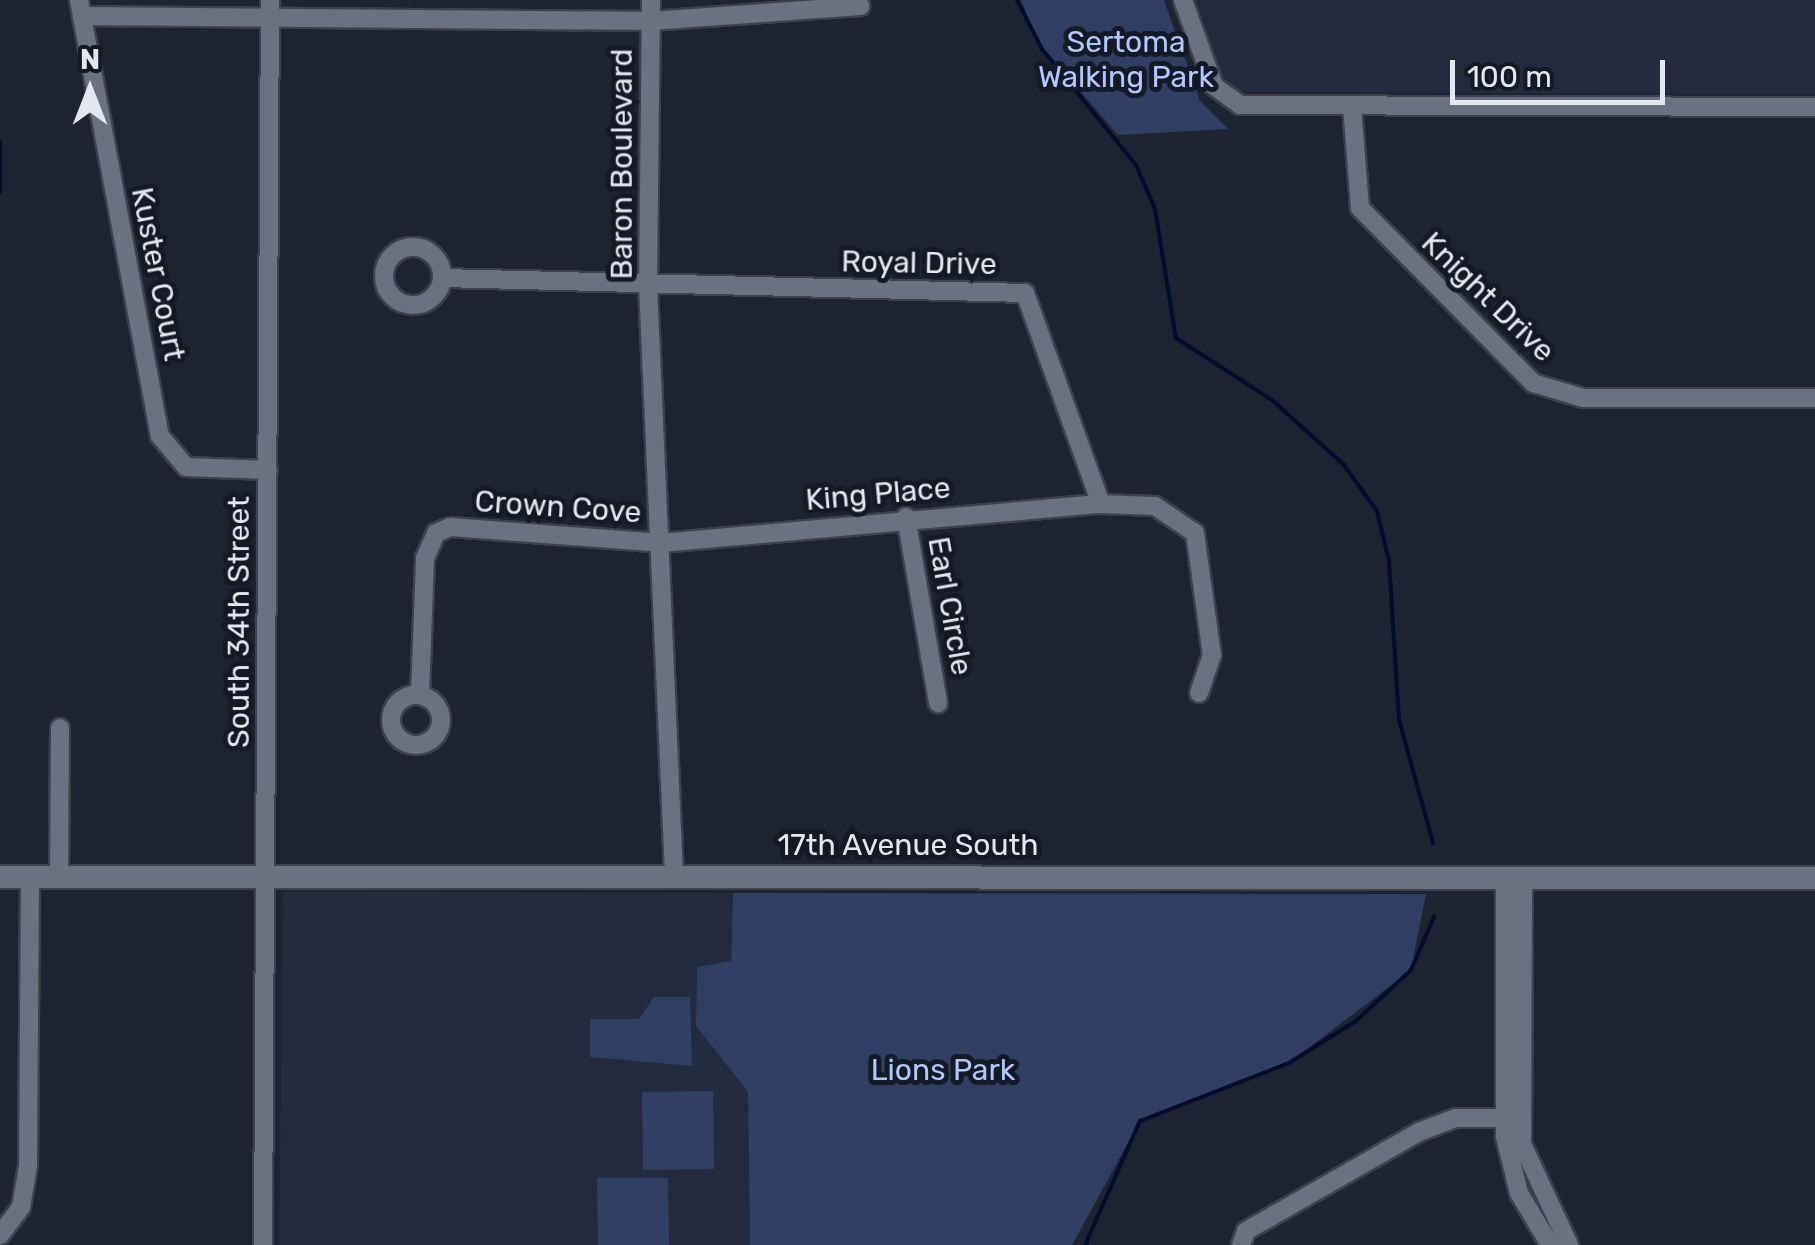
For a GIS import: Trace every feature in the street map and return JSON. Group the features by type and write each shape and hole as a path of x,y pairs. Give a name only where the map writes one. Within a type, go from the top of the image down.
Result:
{"street":[{"path":"651,0 651,21 860,6"},
{"path":"1182,0 1214,86 1240,105 1815,107"},
{"name":"Baron Boulevard","path":"81,8 430,9 651,21 648,286 674,874"},
{"name":"Kuster Court","path":"81,8 160,436 186,467 268,470"},
{"name":"South 34th Street","path":"263,1245 270,8"},
{"name":"Knight Drive","path":"1352,106 1360,208 1533,383 1583,398 1815,398"},
{"path":"442,278 648,286"},
{"name":"Royal Drive","path":"648,286 1025,293 1101,504"},
{"name":"King Place","path":"661,543 906,517 1101,504 1155,506 1195,532 1212,655 1199,693"},
{"name":"Earl Circle","path":"906,517 938,704"},
{"name":"Crown Cove","path":"420,695 425,558 436,533 661,543"},
{"path":"59,877 60,728"},
{"name":"17th Avenue South","path":"0,877 674,874 1815,878"},
{"path":"5,1230 28,1166 30,877"},
{"path":"1514,878 1512,1118 1519,1194 1550,1245"},
{"path":"1241,1245 1246,1232 1419,1132 1456,1118 1512,1118"},
{"path":"1512,1118 1528,1170 1569,1245"}],"shaded area":[{"path":"1191,0 1815,0 1815,94 1238,92 1219,73"},
{"path":"283,891 733,893 731,961 696,1026 748,1092 750,1245 279,1245"}],"green space":[{"name":"Sertoma Walking Park","path":"1021,0 1164,0 1200,101 1228,129 1118,135 1038,43"},
{"name":"Lions Park","path":"733,893 1426,894 1411,970 1289,1063 1140,1121 1072,1245 750,1245 748,1092 696,1026 697,967 731,961"},
{"path":"654,997 690,997 692,1066 590,1057 590,1019 639,1019"},
{"path":"713,1091 714,1169 643,1170 642,1092"},
{"path":"597,1178 668,1178 669,1245 598,1245"}],"waterway":[{"path":"1017,0 1042,49 1136,165 1155,209 1176,338 1272,400 1343,464 1377,511 1389,561 1399,720 1433,843"},
{"path":"0,142 0,192"},
{"path":"1085,1245 1140,1121 1289,1063 1356,1021 1411,970 1434,917"}]}
